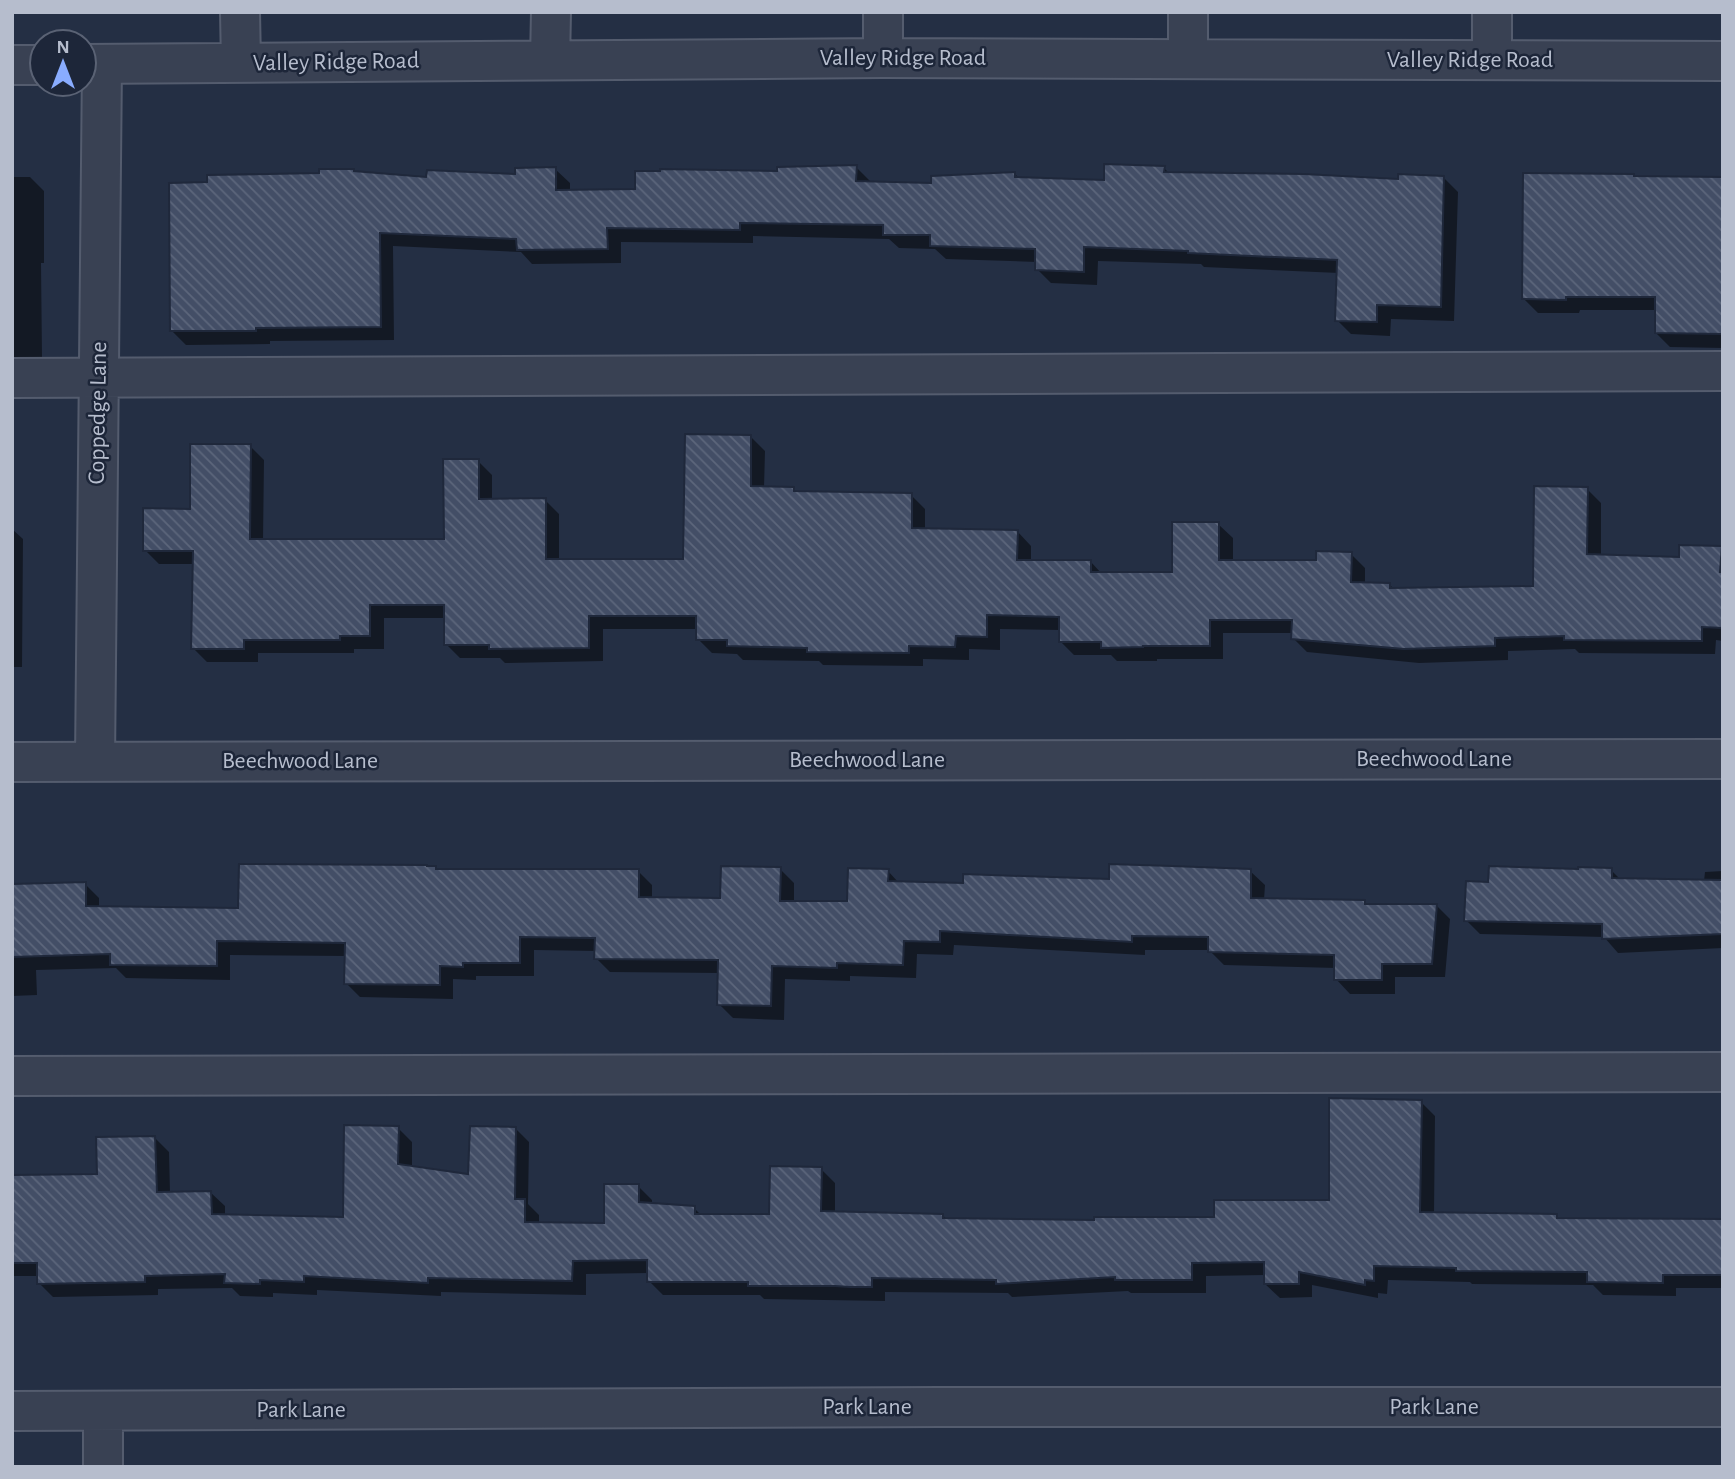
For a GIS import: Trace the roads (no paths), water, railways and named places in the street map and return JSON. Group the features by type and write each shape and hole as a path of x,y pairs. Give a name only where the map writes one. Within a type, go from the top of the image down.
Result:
{"street":[{"path":"240,12 241,63"},
{"path":"550,60 551,12"},
{"path":"883,12 883,58"},
{"path":"1188,12 1188,58"},
{"path":"1492,12 1492,60"},
{"name":"Valley Ridge Road","path":"98,64 883,58 1723,61"},
{"name":"Coppedge Lane","path":"94,98 99,377 94,761"},
{"path":"12,378 1723,371"},
{"name":"Beechwood Lane","path":"12,762 1723,758"},
{"path":"12,1076 1723,1072"},
{"name":"Park Lane","path":"12,1411 1723,1406"},
{"path":"103,1411 103,1467"}]}
